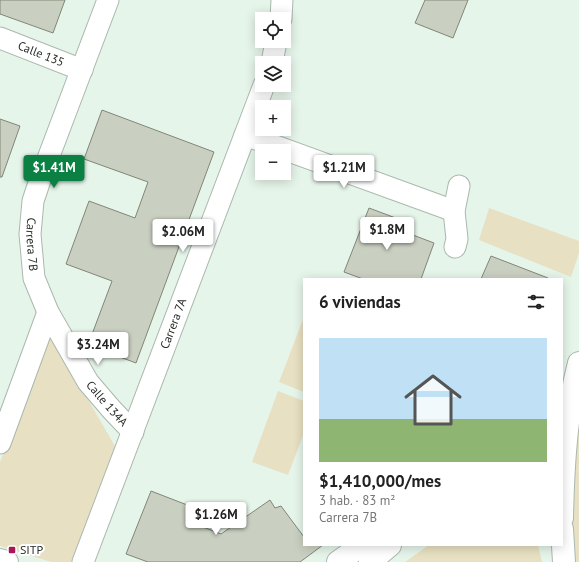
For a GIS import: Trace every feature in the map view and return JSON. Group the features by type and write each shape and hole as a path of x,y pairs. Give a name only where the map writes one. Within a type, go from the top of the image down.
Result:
{"main road":[{"path":"563,497 565,454 572,380"},
{"path":"338,562 361,546"},
{"path":"370,562 389,546"},
{"path":"552,546 560,562"},
{"path":"563,546 564,562"},
{"path":"0,560 7,562"}],"street":[{"name":"Carrera 7B","path":"48,312 34,278 30,234 33,200 108,0"},
{"path":"281,12 282,0"},
{"name":"Calle 135","path":"0,38 82,70"},
{"name":"Carrera 7A","path":"83,562 261,92"},
{"path":"245,135 454,211"},
{"path":"455,247 457,239 454,211 459,186"},
{"path":"0,443 48,312"},
{"name":"Calle 134A","path":"48,312 88,382 133,432"}],"shaded area":[{"path":"489,208 579,241 579,253 571,277 479,240"},
{"path":"303,320 303,392 279,382"},
{"path":"49,332 116,448 74,562 51,562 0,546 0,462"},
{"path":"278,391 303,401 303,436 288,475 252,462"},
{"path":"579,411 579,562 573,562 569,525"},
{"path":"428,546 538,546 542,562 405,562"}],"building":[{"path":"0,0 65,0 53,33 0,14"},
{"path":"425,0 468,0 453,38 415,23"},
{"path":"102,110 214,152 136,363 88,345 112,281 66,264 89,201 135,218 148,182 84,159"},
{"path":"0,119 20,126 2,177 0,177"},
{"path":"369,208 401,220 397,229 434,243 421,278 360,278 344,272"},
{"path":"491,256 548,278 481,278"},
{"path":"151,491 195,508 190,522 221,534 270,500 275,508 281,506 303,536 303,546 322,546 300,562 148,562 126,554"}],"place":[{"name":"SITP","path":"12,550"}]}
